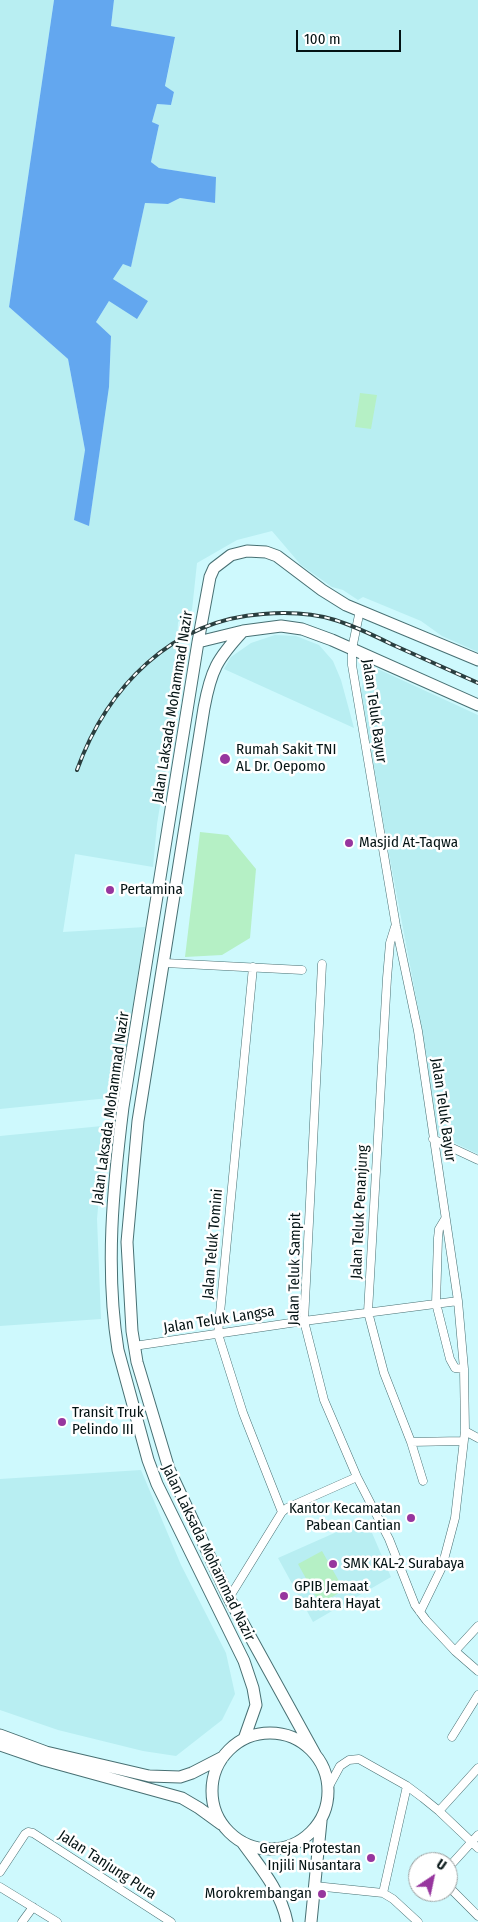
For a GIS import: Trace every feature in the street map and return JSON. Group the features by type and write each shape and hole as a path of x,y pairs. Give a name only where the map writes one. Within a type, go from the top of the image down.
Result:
{"street":[{"name":"Jalan Laksada Mohammad Nazir","path":"244,1739 256,1705 253,1688 244,1661 161,1493 148,1460 118,1350 111,1256 115,1172 123,1107 210,577 214,568 232,555 247,551 266,552 277,556 322,590 360,610"},
{"name":"Jalan Teluk Bayur","path":"360,610 352,649 352,665 359,716 396,926 418,1031 458,1301 464,1369 464,1430 454,1526 442,1567 420,1612"},
{"path":"360,610 478,660"},
{"path":"198,642 243,630 281,626 302,629 478,705"},
{"name":"Jalan Laksada Mohammad Nazir","path":"243,630 221,655 210,679 204,708 165,963 138,1122 127,1242 134,1346 169,1469 229,1598 315,1754"},
{"name":"Jalan Teluk Penanjung","path":"396,926 390,943 388,963 368,1312 384,1373 411,1442 423,1481"},
{"path":"165,963 302,970"},
{"name":"Jalan Teluk Sampit","path":"322,964 304,1321 324,1400 357,1477 388,1539 415,1605 454,1651 478,1671"},
{"name":"Jalan Teluk Tomini","path":"252,967 218,1334 243,1413 282,1512"},
{"path":"433,1139 478,1160"},
{"path":"445,1219 439,1229 438,1238 436,1303 450,1359 455,1368 464,1369"},
{"name":"Jalan Teluk Langsa","path":"134,1346 458,1301"},
{"path":"464,1430 478,1438"},
{"path":"411,1442 462,1442"},
{"path":"229,1598 282,1512 287,1508 357,1477"},
{"path":"454,1651 478,1626"},
{"path":"452,1737 478,1695"},
{"path":"225,1827 215,1808 212,1787 214,1776 223,1757 229,1750 244,1739 266,1733 288,1736 298,1740 315,1754 323,1767 328,1788 328,1799 321,1819 311,1922"},
{"path":"0,1735 46,1752 149,1776 180,1777 223,1757"},
{"path":"0,1745 44,1760 182,1798 199,1808 241,1841 274,1887 284,1909 287,1922"},
{"path":"328,1788 340,1766 349,1760 359,1759 407,1786 439,1811 478,1848"},
{"path":"439,1811 478,1768"},
{"path":"383,1893 407,1786"},
{"path":"241,1841 263,1848 286,1847 306,1837 321,1819"},
{"name":"Jalan Tanjung Pura","path":"0,1872 25,1834 28,1832 33,1833 171,1922"},
{"path":"458,1857 478,1835"},
{"path":"315,1886 383,1893 393,1899 418,1922"},
{"path":"0,1887 57,1922"},
{"path":"458,1896 478,1916"},
{"path":"22,1922 33,1906"}],"shaded area":[{"path":"0,0 54,0 9,307 68,359 85,450 84,464 89,525 109,387 111,336 96,322 109,301 148,301 113,279 123,264 131,266 145,203 168,204 180,198 215,203 215,177 159,168 151,162 159,125 152,122 157,104 171,105 174,92 165,87 175,38 111,26 114,0 478,0 478,652 442,636 421,621 363,597 358,600 343,590 332,587 301,565 272,531 237,540 197,563 192,610 178,622 173,726 157,824 153,867 75,854 63,932 145,927 119,1097 0,1109"},
{"path":"275,635 296,636 319,645 333,661 341,680 354,728 224,669 231,657 251,643"},
{"path":"367,664 478,715 478,1154 438,1135 419,1013 361,691"},
{"path":"102,1126 109,1134 102,1164 97,1219 101,1319 0,1326 0,1136"},
{"path":"141,1470 181,1565 226,1653 235,1694 222,1720 176,1756 143,1751 58,1730 0,1710 0,1479"},
{"name":"SMK KAL-2 Surabaya","path":"366,1519 391,1577 313,1622 278,1558"}],"green space":[{"path":"360,393 377,395 371,429 355,427"},
{"path":"200,832 228,835 256,869 250,938 222,955 185,957"},
{"path":"322,1551 344,1590 320,1604 298,1564"}],"water":[{"path":"54,0 114,0 111,26 175,37 165,86 174,92 171,105 157,104 152,122 159,125 151,162 159,168 216,177 215,203 180,198 168,204 145,203 131,267 123,264 113,279 148,301 137,319 109,301 96,322 111,336 109,387 89,526 74,520 85,450 68,359 9,307"}],"railway":[{"path":"77,770 90,740 106,711 125,686 147,663 172,644 200,629 230,619 281,613 308,614 342,622 478,683"}],"place":[{"name":"Rumah Sakit TNI AL Dr. Oepomo","path":"225,759"},
{"name":"Masjid At-Taqwa","path":"349,843"},
{"name":"Pertamina","path":"110,890"},
{"name":"Transit Truk Pelindo III","path":"62,1422"},
{"name":"Kantor Kecamatan Pabean Cantian","path":"411,1518"},
{"name":"SMK KAL-2 Surabaya","path":"333,1564"},
{"name":"GPIB Jemaat Bahtera Hayat","path":"284,1596"},
{"name":"Gereja Protestan Injili Nusantara","path":"371,1858"},
{"name":"Morokrembangan","path":"322,1894"}]}
